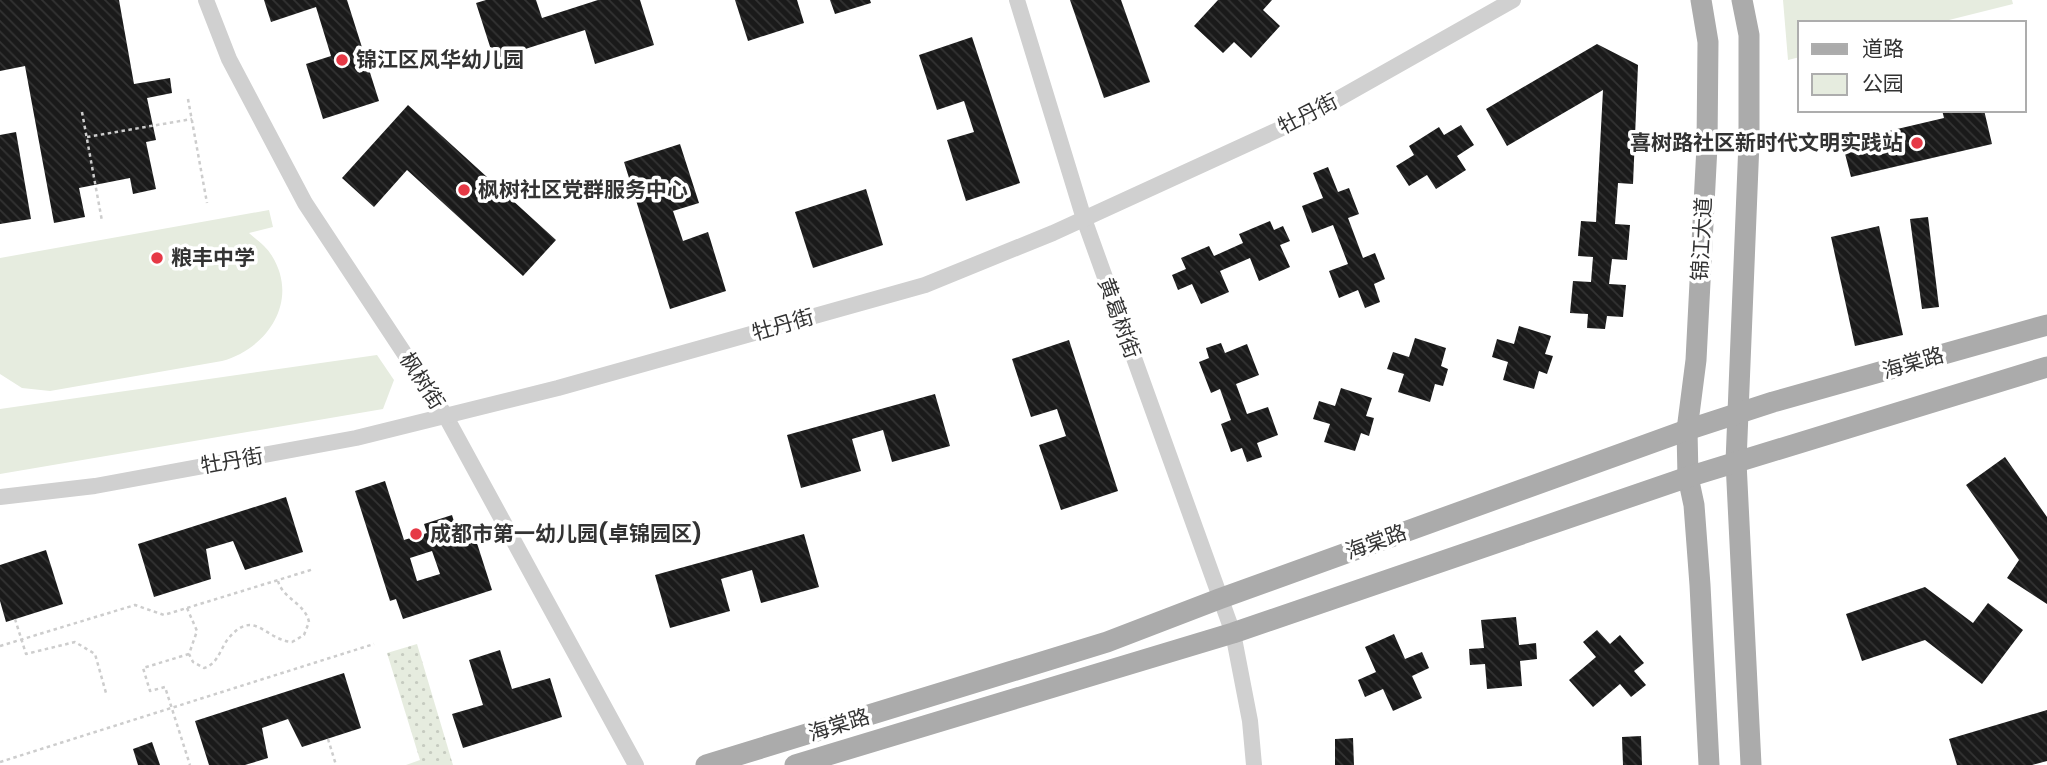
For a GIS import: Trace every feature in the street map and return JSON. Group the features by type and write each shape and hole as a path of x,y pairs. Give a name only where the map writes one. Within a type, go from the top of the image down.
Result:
{"main road":[{"name":"锦江大道","path":"1700,0 1708,42 1707,146 1696,360 1687,430 1709,765"},
{"name":"锦江大道","path":"1742,0 1749,35 1749,142 1736,463 1751,765"},
{"name":"海棠路","path":"706,765 983,683 1107,642 1687,430 2047,325"},
{"name":"海棠路","path":"795,765 1233,633 1688,477 2047,367"}],"street":[{"name":"枫树街","path":"206,0 229,59 305,202 444,415 636,765"},
{"name":"黄葛树街","path":"1017,0 1084,219 1233,633 1250,721 1254,765"},
{"name":"牡丹街","path":"0,497 95,486 356,438 558,388 925,285 1084,219 1306,117 1513,0"}],"path":[{"path":"188,99 207,203"},
{"path":"82,111 102,221"},
{"path":"87,137 192,119"},
{"path":"0,646 135,605 164,615 314,569"},
{"path":"189,654 198,666 210,666 237,629 252,624 285,641 292,642 304,635 309,622 307,614 285,594 278,580"},
{"path":"187,608 197,631 189,654"},
{"path":"15,619 26,654 75,642 95,654 106,693"},
{"path":"0,762 374,644"},
{"path":"189,654 143,668 150,691 165,687 190,765"},
{"path":"328,739 336,765"}],"green space":[{"path":"1783,0 2012,0 2013,4 1945,21 1798,21 1798,58 1788,60"},
{"path":"269,210 273,227 249,233 270,253 280,273 282,290 274,321 253,346 222,361 50,391 22,388 0,374 0,258"},
{"path":"377,355 394,380 383,409 0,474 0,409"},
{"path":"417,644 453,765 406,765 420,760 387,653"}],"building":[{"path":"0,0 119,0 134,84 170,78 172,93 147,98 156,140 146,142 156,189 133,194 130,178 79,188 85,217 54,223 25,66 0,71"},
{"name":"锦江区风华幼儿园","path":"264,0 347,0 379,101 323,119 306,64 331,56 316,7 271,22"},
{"path":"486,0 536,0 542,18 598,0 640,0 654,45 595,64 585,30 494,59 476,3"},
{"path":"735,0 797,0 804,23 748,41"},
{"path":"830,0 870,0 871,3 835,14"},
{"path":"1070,0 1121,0 1150,82 1104,98"},
{"path":"1218,0 1272,0 1263,10 1280,26 1251,58 1234,42 1223,53 1194,26"},
{"path":"972,37 1020,183 966,201 947,140 974,132 964,101 937,110 919,55"},
{"path":"1597,44 1638,65 1633,184 1618,183 1615,224 1630,225 1627,260 1612,259 1609,284 1626,285 1623,317 1607,316 1605,329 1587,328 1588,314 1570,313 1573,281 1591,282 1593,257 1578,256 1581,221 1596,222 1603,90 1507,146 1486,109"},
{"path":"408,105 556,240 523,276 407,170 374,207 342,178"},
{"name":"喜树路社区新时代文明实践站","path":"1942,112 1984,112 1992,144 1851,177 1842,142 1944,118"},
{"path":"1461,125 1474,145 1457,156 1466,170 1436,189 1427,175 1409,186 1396,166 1414,155 1409,146 1439,127 1444,135"},
{"path":"16,132 31,219 0,224 0,135"},
{"path":"680,144 699,203 673,211 683,241 708,232 726,291 670,309 624,162"},
{"path":"1328,167 1338,192 1349,188 1359,214 1348,218 1363,258 1375,253 1385,279 1374,284 1380,302 1365,308 1358,290 1339,298 1329,271 1348,264 1333,225 1312,233 1302,206 1323,198 1313,173"},
{"path":"866,189 883,245 813,268 795,212"},
{"path":"1928,217 1939,307 1922,309 1910,219"},
{"path":"1270,221 1274,230 1283,226 1290,241 1280,245 1290,267 1259,281 1250,258 1220,271 1229,292 1201,304 1192,284 1178,290 1172,275 1186,269 1181,258 1209,246 1214,256 1243,243 1239,234"},
{"path":"1879,226 1903,335 1855,346 1831,237"},
{"path":"1519,326 1551,336 1545,354 1553,356 1547,374 1539,371 1534,389 1503,380 1508,362 1492,357 1497,339 1514,344"},
{"path":"1415,338 1446,348 1441,366 1448,369 1443,386 1435,384 1430,402 1398,392 1404,374 1387,369 1393,352 1409,357"},
{"path":"1069,340 1118,491 1061,510 1039,445 1066,436 1057,409 1031,417 1012,359"},
{"path":"1221,343 1225,353 1247,344 1259,375 1236,384 1247,414 1268,407 1278,435 1257,443 1262,457 1247,462 1242,448 1231,452 1221,424 1231,420 1220,389 1211,393 1199,362 1209,358 1206,348"},
{"path":"1341,388 1372,398 1366,416 1374,418 1369,436 1361,433 1355,451 1324,442 1330,424 1313,419 1319,401 1335,406"},
{"path":"935,394 950,446 892,462 883,430 852,439 861,471 801,488 787,435"},
{"path":"2005,457 2047,517 2047,604 2007,578 2019,560 1966,485"},
{"path":"385,481 404,540 427,533 424,524 452,515 460,541 475,537 492,590 403,619 396,599 390,601 355,491","holes":["432,551 440,574 417,581 410,558"]},
{"path":"286,497 303,552 245,570 233,541 206,549 211,579 154,597 138,544"},
{"path":"804,534 819,587 761,603 752,570 721,579 730,611 670,628 655,575"},
{"path":"46,550 63,604 6,622 0,601 0,565"},
{"path":"1925,587 1973,623 1988,603 2023,630 1982,684 1925,640 1862,661 1846,614"},
{"path":"1516,617 1519,645 1536,643 1537,659 1520,661 1522,686 1487,689 1485,664 1470,665 1469,649 1484,648 1481,620"},
{"path":"1597,630 1610,644 1620,635 1644,663 1634,671 1646,685 1631,697 1620,684 1593,707 1569,680 1596,657 1583,642"},
{"path":"1394,634 1405,659 1422,652 1429,668 1412,676 1422,698 1393,711 1383,689 1365,697 1358,680 1376,672 1365,647"},
{"path":"500,650 512,689 550,678 562,717 463,748 452,714 483,705 469,660"},
{"path":"344,673 361,728 302,747 288,719 262,728 268,758 245,765 209,765 195,721"},
{"path":"2047,710 2047,761 2032,765 1957,765 1949,739"},
{"path":"1641,736 1642,765 1623,765 1622,737"},
{"path":"1353,738 1354,765 1335,765 1335,739"},
{"path":"152,742 160,765 138,765 133,749"}],"place":[{"name":"锦江区风华幼儿园","path":"342,60"},
{"name":"喜树路社区新时代文明实践站","path":"1917,143"},
{"name":"枫树社区党群服务中心","path":"464,190"},
{"name":"粮丰中学","path":"157,258"},
{"name":"成都市第一幼儿园(卓锦园区)","path":"416,534"}]}
